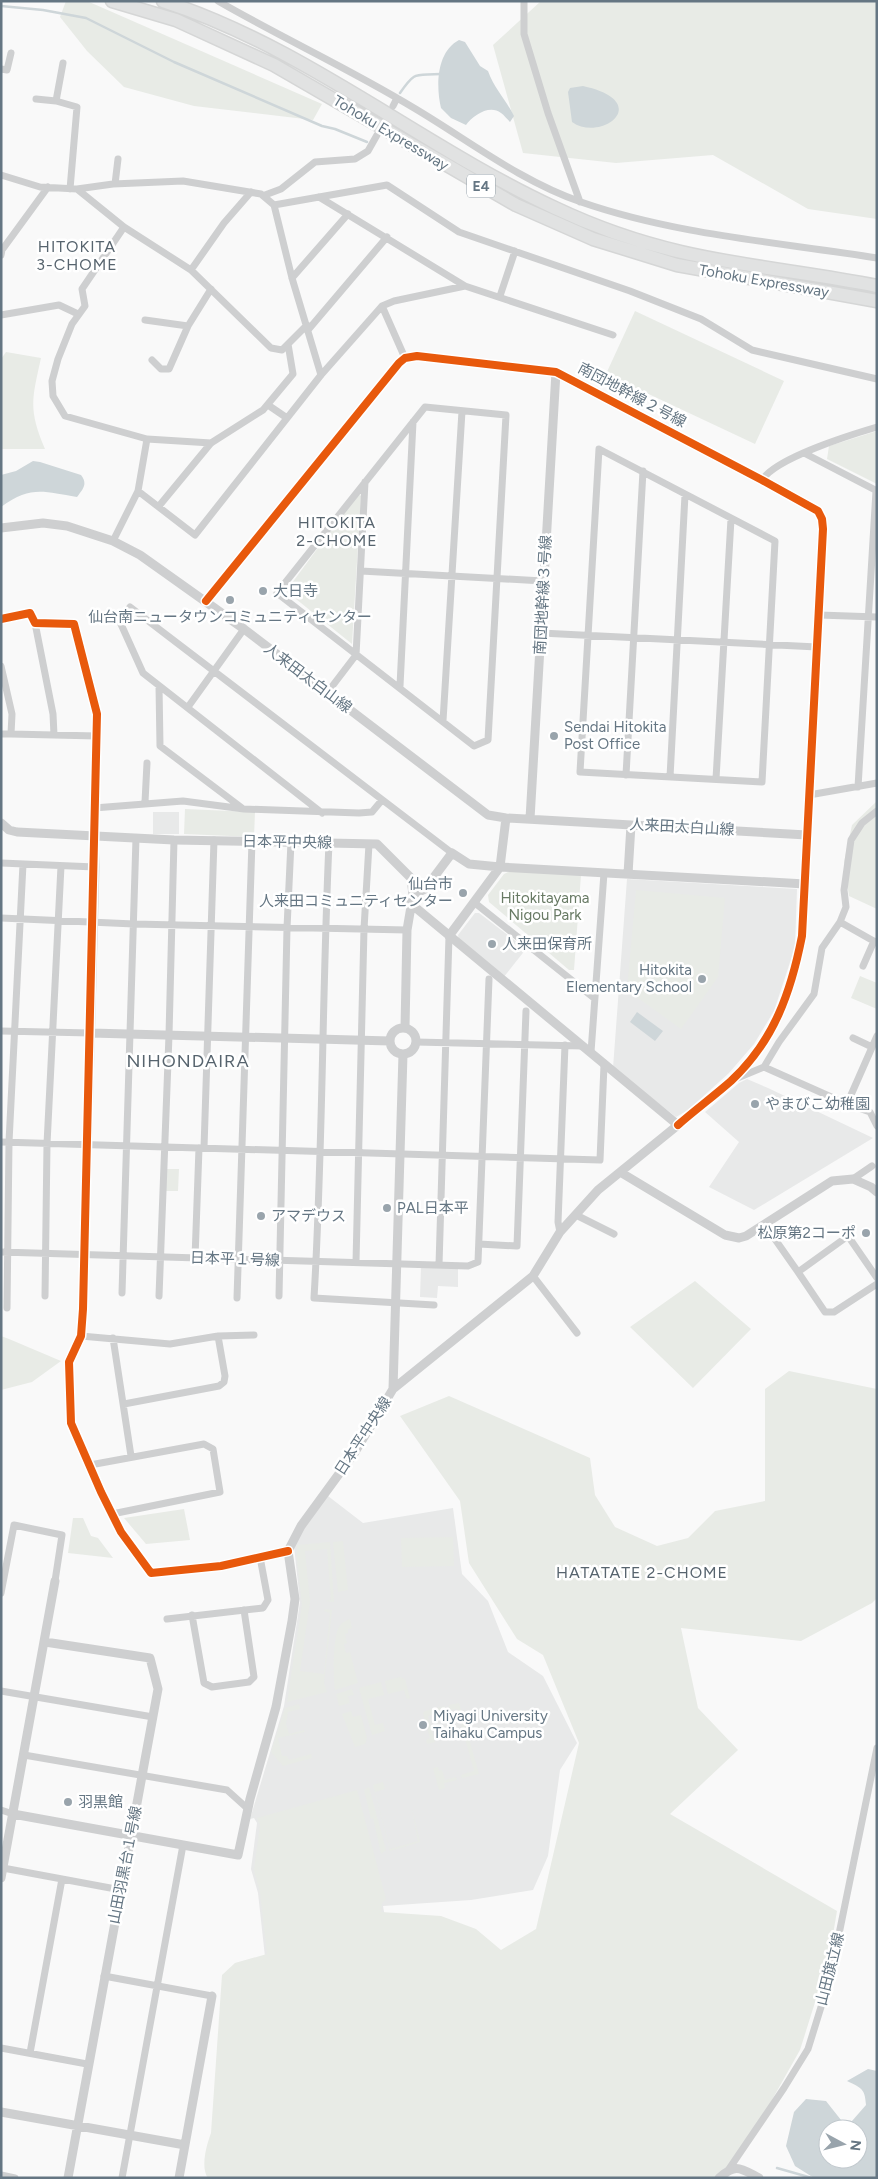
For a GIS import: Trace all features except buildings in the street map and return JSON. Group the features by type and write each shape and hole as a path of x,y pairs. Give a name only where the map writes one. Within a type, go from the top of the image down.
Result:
{"highway":[{"name":"Tohoku Expressway","path":"112,1 176,20 274,65 516,205 593,240 677,265 877,301"},
{"name":"Tohoku Expressway","path":"162,1 212,20 280,52 482,171 548,205 596,225 680,252 877,286"}],"street":[{"path":"218,1 397,98 530,180 580,202 645,222 725,237 877,258"},
{"path":"524,1 524,34 548,113 580,202"},
{"path":"1,69 7,70 11,53"},
{"path":"56,101 63,63"},
{"path":"392,106 397,98"},
{"path":"36,99 56,101 77,107 73,189"},
{"path":"1,175 48,187 73,189 115,184 183,181 265,195 281,190 315,162 356,159 368,151 377,135"},
{"path":"115,184 118,159"},
{"path":"274,205 387,185 459,232 630,291 701,319 752,350 877,379"},
{"path":"1,255 2,250 48,187"},
{"path":"73,189 124,226 191,270 271,348 282,350 308,327 387,238"},
{"path":"191,270 224,223 251,192"},
{"path":"265,195 274,205 292,278 321,375"},
{"path":"319,196 465,286 500,296 613,335"},
{"path":"292,278 348,214"},
{"path":"124,226 82,289 85,306 83,311 78,314 58,359 52,381 53,396 58,408 65,416 147,439 211,443"},
{"path":"500,296 515,251"},
{"path":"138,491 195,535 321,375 382,306 394,301 465,286"},
{"path":"152,360 161,369 169,369 188,326 211,289"},
{"path":"1,315 58,304 78,314"},
{"path":"206,601 399,363 406,358 382,306"},
{"path":"144,320 188,326"},
{"path":"159,506 211,443 242,425 268,405 293,374 288,344"},
{"name":"南団地幹線２号線","path":"406,358 417,356 556,372 812,507 822,519 819,615 802,936 794,976 778,1019 766,1040 731,1081 598,1190 560,1232 534,1276"},
{"name":"南団地幹線３号線","path":"530,819 556,372"},
{"path":"268,405 287,418"},
{"path":"425,408 506,415 488,740 474,746 400,686 356,656 278,593 365,481 414,422 425,408"},
{"path":"443,721 462,411"},
{"path":"400,686 414,422"},
{"path":"762,480 768,471 804,453 877,427"},
{"path":"113,541 138,491 147,439"},
{"path":"599,449 643,471 730,519 775,541 762,782 580,772 599,449"},
{"path":"804,453 876,491 858,787"},
{"path":"626,775 643,471"},
{"path":"327,693 356,656 365,481"},
{"path":"670,777 685,495"},
{"path":"716,779 730,519"},
{"name":"人来田太白山線","path":"1,528 43,523 85,531 113,541 140,555 244,629 488,815 506,818 807,835"},
{"path":"361,571 543,581"},
{"path":"322,813 143,673 120,622 130,607 382,800 469,864 500,868 804,884"},
{"path":"1,619 30,613 35,623 53,714 54,735"},
{"path":"819,615 877,617"},
{"path":"1,1810 13,1814 238,1855 250,1800 276,1707 295,1599 288,1551 221,1566 151,1573 121,1532 71,1423 70,1362 81,1336 94,922 94,808 97,714 74,624 35,623"},
{"path":"188,708 244,629"},
{"path":"540,633 817,647"},
{"path":"1,666 12,714 11,734"},
{"path":"159,686 160,746 244,809"},
{"path":"1,734 97,736"},
{"path":"145,802 146,763"},
{"path":"809,796 877,783"},
{"path":"94,808 183,800 244,809 322,813 372,812 382,800"},
{"path":"731,1081 764,1068 778,1042 814,994 822,948 840,922 846,907 844,890 851,840 862,823 877,812"},
{"path":"439,1265 449,936 500,868 506,818"},
{"name":"日本平中央線","path":"1,823 9,830 17,832 94,837 377,844 411,878 411,899 407,930 405,1028"},
{"path":"628,874 631,825"},
{"path":"122,1293 136,838"},
{"path":"159,1296 174,840"},
{"path":"195,1258 214,840"},
{"path":"237,1298 252,841"},
{"path":"278,1296 287,928 291,842"},
{"path":"329,843 325,929 321,1153 314,1298 434,1305"},
{"path":"356,1262 364,929 369,844"},
{"path":"452,853 425,889 411,899 449,936 678,1125"},
{"path":"1,863 95,867"},
{"path":"7,1308 4,1252 5,1142 15,1031 23,864"},
{"path":"45,1296 47,1144 60,866"},
{"path":"591,1052 604,873"},
{"path":"475,903 594,998"},
{"path":"1,918 134,924 407,930"},
{"path":"840,922 875,942 863,966"},
{"path":"488,979 479,1244 517,1246 526,1011"},
{"path":"400,1028 405,1028 412,1031 416,1042 410,1052 403,1054 393,1048 390,1041 393,1033 400,1028"},
{"path":"1,1031 390,1041"},
{"path":"847,1104 877,1036"},
{"path":"853,1038 872,1047"},
{"path":"416,1042 584,1046"},
{"path":"560,1232 558,1222 565,1045"},
{"name":"日本平中央線","path":"288,1551 301,1526 355,1452 393,1389 403,1054"},
{"path":"5,1142 87,1146 600,1160 604,1065"},
{"path":"764,1068 870,1112 877,1126"},
{"path":"620,1172 725,1235 739,1238 765,1225 832,1181 853,1179 872,1166"},
{"path":"853,1179 871,1187 877,1192"},
{"path":"576,1215 614,1234"},
{"path":"765,1225 824,1312 834,1312 877,1284"},
{"path":"798,1272 848,1236 877,1278"},
{"name":"日本平１号線","path":"4,1252 468,1266 478,1262 479,1244"},
{"path":"393,1389 534,1276 577,1333"},
{"path":"81,1336 170,1344 218,1336 254,1336"},
{"path":"124,1404 219,1386 224,1382 225,1376 218,1336"},
{"path":"112,1338 131,1456"},
{"path":"90,1465 204,1444 213,1449 220,1492 112,1514"},
{"path":"1,1593 14,1525 62,1536 45,1642 1,1878"},
{"path":"167,1619 262,1608 268,1600 260,1557"},
{"path":"192,1615 204,1683 212,1687 249,1682 254,1677 244,1610"},
{"name":"山田羽黒台１号線","path":"45,1642 150,1658 158,1690 68,2178"},
{"path":"1,1691 152,1717"},
{"name":"山田旗立線","path":"719,2178 734,2168 808,2048 830,1978 877,1748"},
{"path":"24,1755 227,1790 248,1809"},
{"path":"122,2178 183,1845"},
{"path":"3,1868 121,1890"},
{"path":"30,2053 62,1879"},
{"path":"104,1976 212,1996 179,2178"},
{"path":"1,2048 88,2064"},
{"path":"1,2112 186,2146"},
{"path":"734,2168 759,2178"}],"shaded area":[{"path":"459,40 465,42 480,66 488,71 493,83 514,116 510,122 501,113 487,110 477,114 466,125 451,118 441,108 438,80 442,61 451,46"},
{"path":"583,86 604,93 616,101 619,110 615,118 607,124 596,127 584,127 572,122 568,92 570,88"},
{"path":"33,461 81,475 84,481 83,489 77,497 46,492 30,493 21,495 1,507 1,475 16,471"},
{"path":"153,812 179,812 179,834 153,834"},
{"name":"Hitokita Elementary School","path":"627,879 797,889 795,947 774,1011 754,1044 729,1073 688,1110 676,1117 613,1068"},
{"name":"人来田保育所","path":"475,913 479,913 526,949 503,978 459,940 458,935"},
{"path":"637,1012 663,1031 655,1041 630,1022"},
{"path":"747,1079 873,1138 754,1210 709,1187 739,1142 705,1112 739,1083"},
{"path":"421,1267 458,1268 458,1287 438,1286 437,1298 420,1297"},
{"name":"Miyagi University Taihaku Campus","path":"328,1496 363,1523 453,1508 462,1574 488,1601 508,1652 543,1676 577,1743 560,1770 548,1856 533,1890 471,1900 383,1906 386,1923 266,1966 258,1893 251,1869 257,1823 254,1818 250,1819 284,1706 300,1602 294,1546 305,1525"},
{"path":"868,2069 877,2071 877,2178 814,2178 795,2166 786,2146 794,2112 806,2099 826,2101 840,2119 818,2119 818,2169 868,2169 868,2119 854,2119 866,2105 865,2095 856,2085 847,2081"}],"green space":[{"path":"66,1 87,1 322,104 313,120 194,106 124,87 87,51 60,17"},
{"path":"541,1 877,1 877,219 808,209 713,155 616,163 523,153 493,45"},
{"path":"635,311 784,381 755,444 606,374"},
{"path":"6,352 41,358 33,404 36,424 45,449 1,449 1,359"},
{"path":"877,431 877,484 827,459 829,446"},
{"path":"358,494 361,496 352,644 286,591"},
{"path":"877,801 877,909 849,896 844,862 852,825"},
{"path":"185,809 255,812 254,837 184,834"},
{"name":"Hitokitayama Nigou Park","path":"510,871 581,875 574,970 569,970 489,902 488,895 504,874"},
{"path":"636,890 725,898 718,977 681,1029 627,990"},
{"path":"860,976 877,983 877,1009 851,998"},
{"path":"166,1169 179,1169 178,1191 166,1191"},
{"path":"695,1281 751,1329 693,1388 630,1327"},
{"path":"1,1336 61,1361 32,1382 1,1390"},
{"path":"789,1371 877,1389 877,1598 872,1603 801,1641 681,1628 698,1708 738,1750 670,1814 837,1911 829,1958 800,2050 728,2178 208,2178 204,2162 211,2133 222,1975 235,1963 267,1954 260,1892 254,1870 260,1825 257,1818 357,1790 386,1899 382,1903 381,1912 441,1916 476,1929 501,1950 536,1929 579,1743 543,1655 517,1639 469,1563 460,1501 400,1416 449,1396 590,1458 595,1495 615,1527 657,1546 688,1538 715,1511 765,1501 765,1389"},
{"path":"184,1509 190,1540 146,1544 124,1518"},
{"path":"73,1518 83,1518 91,1536 98,1538 113,1558 68,1553"},
{"path":"453,1537 454,1566 402,1567 401,1538"},
{"path":"343,1541 348,1590 338,1592 333,1542"},
{"path":"330,1542 334,1602 325,1601 331,1600 327,1549 305,1551 310,1602 300,1671 324,1674 330,1613 324,1611 325,1609 332,1610 324,1683 327,1692 287,1702 302,1605 297,1545"},
{"path":"350,1619 352,1628 348,1629 348,1633 345,1634 347,1643 344,1644 346,1653 350,1652 358,1683 335,1690 334,1659 336,1634 340,1625"},
{"path":"400,1677 405,1679 410,1698 407,1699 404,1690 388,1694 385,1681"},
{"path":"381,1682 384,1695 368,1699 375,1725 383,1723 385,1731 372,1735 359,1688"},
{"path":"352,1689 354,1695 348,1696 350,1703 339,1706 336,1694"},
{"path":"459,1703 479,1774 462,1778 461,1775 474,1771 457,1709 450,1710 449,1705"},
{"path":"299,1704 300,1709 288,1712 286,1724 289,1734 304,1730 305,1732 278,1738 282,1756 287,1756 289,1760 311,1754 312,1758 283,1766 271,1752 285,1708"},
{"path":"445,1706 446,1711 428,1716 435,1742 427,1744 426,1740 430,1738 423,1713"},
{"path":"351,1711 353,1717 361,1715 367,1738 365,1744 355,1747 342,1714"},
{"path":"438,1767 439,1771 442,1770 445,1780 456,1777 457,1780 444,1783 445,1788 439,1790 433,1768"},
{"path":"383,1782 385,1789 375,1792 390,1849 418,1841 412,1809 420,1842 390,1851 373,1785"},
{"path":"369,1787 386,1850 381,1854 373,1818 371,1819 364,1790"}],"waterway":[{"path":"1,6 43,10 86,18 174,62 322,126 335,129 367,142"},
{"path":"400,93 413,77 440,74"},
{"path":"777,2168 812,2178"}],"cycle path":[{"path":"206,601 399,363 405,358 417,356 556,372 818,511 822,519 823,529 802,936 798,957 779,1014 759,1049 731,1081 678,1125"},
{"path":"1,619 30,613 35,623 74,624 97,714 83,1309 81,1336 69,1362 71,1423 101,1492 121,1532 151,1573 221,1566 288,1551"}],"place":[{"name":"大日寺","path":"263,591"},
{"name":"仙台南ニュータウンコミュニティセンター","path":"230,600"},
{"name":"Sendai Hitokita Post Office","path":"554,736"},
{"name":"仙台市 人来田コミュニティセンター","path":"463,893"},
{"name":"人来田保育所","path":"492,944"},
{"name":"Hitokita Elementary School","path":"702,979"},
{"name":"やまびこ幼稚園","path":"755,1104"},
{"name":"PAL日本平","path":"387,1208"},
{"name":"アマデウス","path":"261,1216"},
{"name":"松原第2コーポ","path":"866,1233"},
{"name":"Miyagi University Taihaku Campus","path":"423,1725"},
{"name":"羽黒館","path":"68,1802"}],"district":[{"name":"HITOKITA 3-CHOME","path":"77,255"},
{"name":"HITOKITA 2-CHOME","path":"337,531"},
{"name":"NIHONDAIRA","path":"188,1061"},
{"name":"HATATATE 2-CHOME","path":"642,1572"}]}
